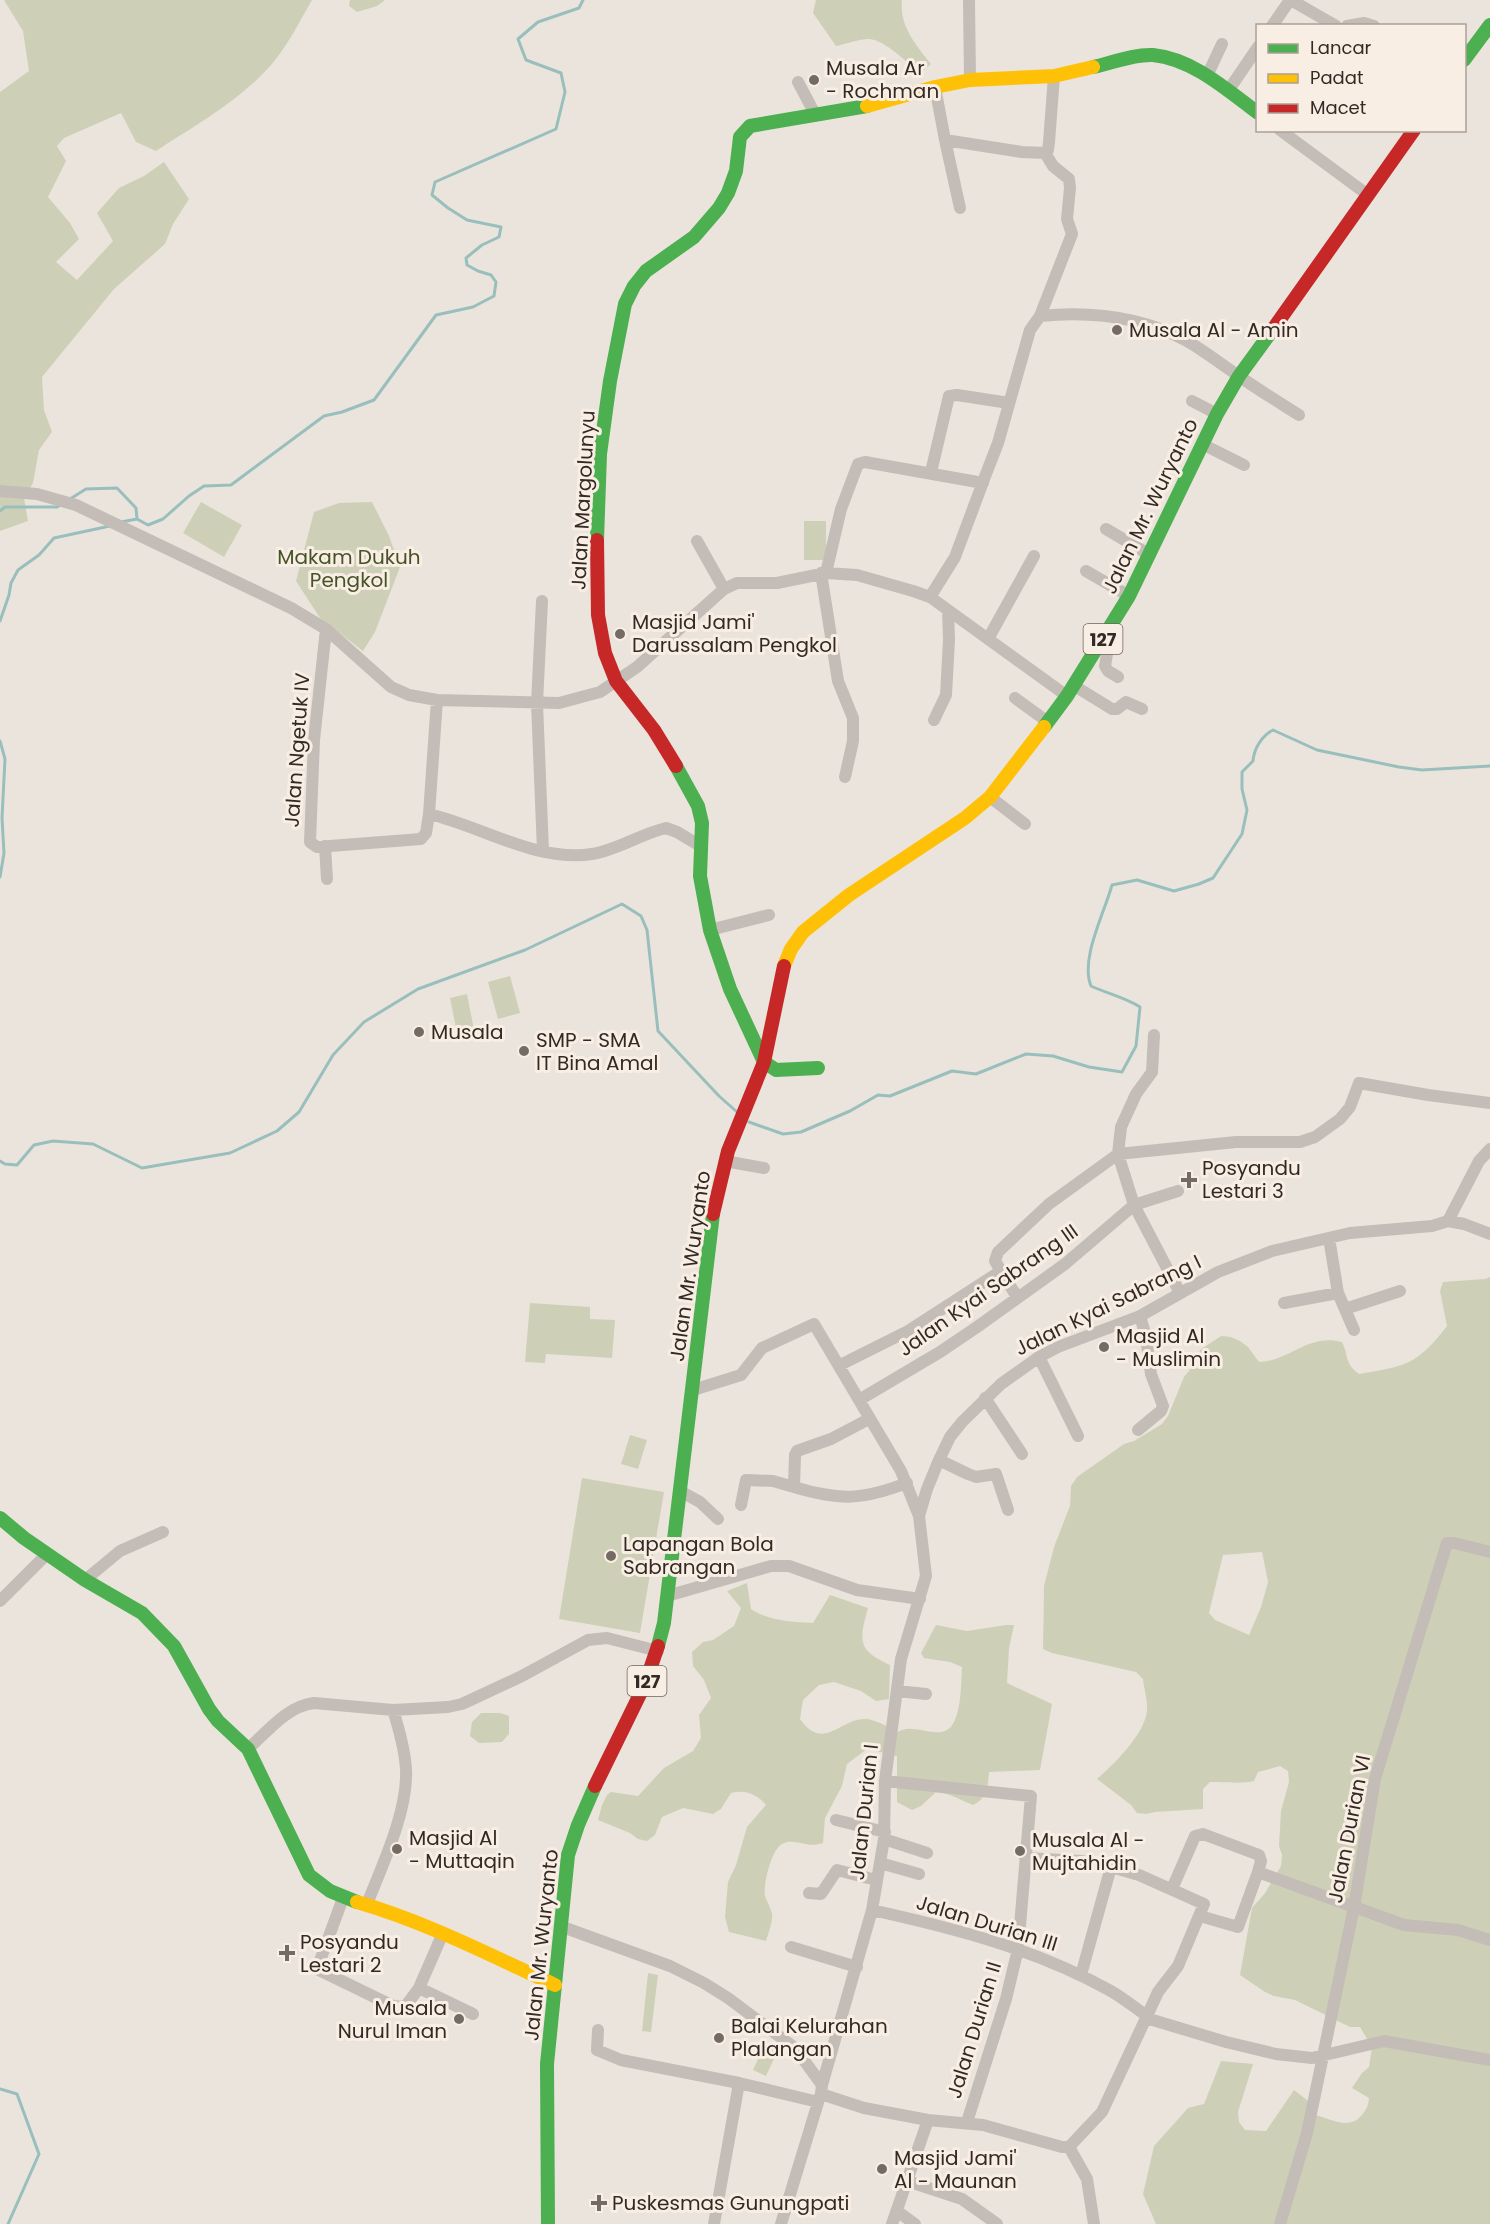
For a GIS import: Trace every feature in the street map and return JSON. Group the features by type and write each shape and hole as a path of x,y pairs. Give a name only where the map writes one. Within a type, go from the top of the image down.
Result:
{"main road":[{"path":"1466,57 1490,25"},
{"name":"Jalan Margolunyu","path":"616,681 605,653 598,615 597,542 603,432 625,304 634,286 646,271 694,237 719,208 736,171 740,137 750,126 866,107 935,87 970,80 1054,76 1152,55 1182,63 1206,76 1256,112"},
{"name":"Jalan Mr. Wuryanto","path":"548,2224 547,2064 568,1855 578,1822 642,1694 658,1651 693,1390 713,1214 725,1161 764,1062 784,965 796,940 849,895 964,818 990,797 1048,722 1129,596 1217,414 1239,376 1413,132"},
{"path":"616,681 654,730 692,793 702,823 700,876 710,930 730,989 764,1062 776,1070 818,1068"},
{"path":"0,1518 24,1538 85,1580 142,1613 174,1646 208,1709 248,1749 309,1875 321,1887 343,1898 403,1915 555,1985"}],"street":[{"path":"969,0 970,80"},
{"path":"1273,24 1290,0 1332,24"},
{"path":"1206,76 1222,44"},
{"path":"1228,90 1256,48"},
{"path":"945,140 1022,152 1044,153 1048,150 1054,76"},
{"path":"798,82 815,114"},
{"path":"935,87 960,208"},
{"path":"1283,132 1368,195"},
{"path":"930,597 955,557 998,443 1030,330 1040,316 1071,234 1066,219 1069,179 1053,166 1044,153"},
{"path":"1040,316 1079,314 1125,319 1162,330 1187,341 1299,415"},
{"path":"930,472 949,396 957,394 1009,403"},
{"path":"1192,401 1217,414"},
{"path":"1202,444 1244,465"},
{"path":"845,777 853,741 853,718 838,681 824,573 841,508 858,464 866,462 982,483"},
{"path":"0,491 37,494 76,505 291,608 327,629 391,687 408,695 437,700 537,703 559,703 580,698 600,692 644,661 724,589 737,583 777,583 824,573 857,575 930,597 988,639 1070,691 1112,709 1117,709 1126,702 1142,709"},
{"path":"1106,529 1150,555"},
{"path":"697,541 724,589"},
{"path":"988,639 1034,556"},
{"path":"1086,571 1129,596"},
{"path":"542,601 537,703 543,851"},
{"path":"934,720 946,695 948,610"},
{"name":"Jalan Ngetuk IV","path":"327,629 314,740 310,842 317,847 421,839 426,833 429,814"},
{"path":"1107,633 1108,648 1105,666 1118,677"},
{"path":"1015,698 1048,722"},
{"path":"437,700 429,814 560,855 591,855 611,850 666,828 702,847"},
{"path":"990,797 1026,824"},
{"path":"325,846 327,879"},
{"path":"710,930 769,915"},
{"path":"1154,1035 1152,1072 1136,1094 1121,1127 1118,1154 1134,1205 1180,1293"},
{"path":"1017,1298 995,1261 998,1252 1049,1204 1118,1154 1236,1142 1300,1142 1315,1137 1340,1119 1350,1107 1359,1083 1490,1104"},
{"path":"1448,1221 1479,1161 1490,1149"},
{"path":"725,1161 764,1168"},
{"path":"1134,1205 1178,1191"},
{"name":"Jalan Kyai Sabrang III","path":"859,1400 940,1352 1065,1264 1134,1205"},
{"name":"Jalan Kyai Sabrang I","path":"926,1576 920,1516 927,1489 950,1437 985,1398 1039,1357 1058,1347 1140,1316 1218,1272 1272,1251 1350,1233 1432,1226 1448,1221 1464,1224 1490,1234"},
{"path":"1329,1238 1338,1293 1354,1330"},
{"path":"840,1365 908,1331 1001,1271"},
{"path":"1345,1309 1400,1291"},
{"path":"1284,1303 1338,1293"},
{"path":"1138,1430 1161,1411 1163,1406 1151,1374 1146,1337 1140,1316"},
{"path":"693,1390 741,1375 762,1348 814,1324 907,1483 920,1516"},
{"path":"1039,1357 1078,1436"},
{"path":"985,1398 1022,1454"},
{"path":"794,1487 797,1451 831,1439 869,1419"},
{"path":"939,1460 976,1477 996,1474 1008,1510"},
{"path":"741,1505 746,1480 773,1481 829,1497 845,1498 878,1494 907,1483"},
{"path":"680,1491 700,1502 718,1519"},
{"path":"85,1580 120,1551 163,1532"},
{"name":"Jalan Durian VI","path":"1280,2224 1307,2133 1354,1907 1375,1779 1447,1543 1490,1552"},
{"path":"0,1601 47,1554"},
{"path":"667,1596 771,1566 789,1566 857,1590 920,1599"},
{"name":"Jalan Durian I","path":"781,2224 872,1910 885,1835 885,1781 901,1659 926,1576"},
{"path":"248,1749 302,1704 393,1710 448,1707 462,1704 522,1676 588,1640 607,1638 658,1651"},
{"path":"897,1691 926,1694"},
{"path":"367,1904 389,1847 405,1786 404,1754 393,1710"},
{"name":"Jalan Durian II","path":"885,1781 1030,1795 1018,1949 1006,1999 967,2122"},
{"path":"836,1820 885,1835 927,1853"},
{"path":"1172,1889 1195,1836 1200,1834 1259,1855 1261,1861 1258,1872 1238,1927 1200,1916"},
{"path":"1025,1858 1081,1861 1116,1868 1172,1889 1202,1902 1204,1906 1178,1966 1158,1992 1102,2112 1069,2147"},
{"path":"879,1863 919,1874"},
{"path":"1081,1975 1116,1868"},
{"path":"809,1893 821,1894 836,1871 876,1880"},
{"path":"1258,1872 1404,1925 1458,1930 1490,1940"},
{"path":"343,1898 317,1967 318,1970 399,2007 405,2007 419,1988 443,1933"},
{"name":"Jalan Durian III","path":"872,1910 941,1925 1018,1949 1081,1975 1112,1991 1146,2017 1226,2042 1276,2054 1312,2058 1384,2041 1490,2060"},
{"path":"560,1926 670,1966 728,1998 795,2048 820,2094"},
{"path":"791,1947 857,1967"},
{"path":"419,1988 473,2014"},
{"path":"598,2030 597,2050 621,2060 739,2083 820,2094 864,2108 927,2120 967,2122 1052,2145 1069,2147"},
{"path":"714,2224 739,2083"},
{"path":"892,2224 927,2120"},
{"path":"1069,2147 1087,2179 1094,2224"},
{"path":"907,2181 962,2199 997,2224"},
{"path":"897,2211 915,2224"}],"green space":[{"path":"4,0 312,0 286,45 264,73 220,110 156,151 136,142 121,113 64,138 57,146 66,161 48,197 70,223 79,239 56,262 77,280 113,241 97,213 119,188 144,176 164,162 189,199 173,224 165,244 114,289 42,377 44,410 52,432 39,450 33,483 24,498 28,521 0,531 0,92 29,71 23,31"},
{"path":"350,0 385,0 377,6 357,12 349,6"},
{"path":"816,0 902,0 906,27 931,64 919,75 896,53 875,40 865,39 836,46 813,13"},
{"path":"201,502 242,525 224,557 183,533"},
{"name":"Makam Dukuh Pengkol","path":"372,502 389,536 400,567 375,632 363,651 320,618 296,581 314,512 339,503"},
{"path":"804,521 826,521 826,560 804,560"},
{"path":"510,976 520,1013 498,1019 488,982"},
{"path":"467,994 474,1030 457,1033 450,998"},
{"path":"1490,1277 1490,2224 1156,2224 1143,2194 1154,2146 1188,2108 1204,2104 1221,2061 1253,2064 1238,2112 1239,2122 1245,2130 1266,2131 1294,2090 1312,2104 1315,2115 1345,2123 1356,2120 1366,2109 1369,2098 1352,2088 1369,2067 1372,2047 1360,2027 1350,2027 1295,2000 1274,1996 1240,1975 1252,1908 1265,1893 1281,1866 1282,1855 1279,1846 1281,1811 1289,1782 1288,1771 1280,1766 1258,1772 1254,1781 1210,1782 1203,1789 1203,1809 1146,1814 1137,1813 1131,1805 1097,1779 1120,1757 1140,1730 1145,1720 1147,1703 1143,1679 1136,1672 1043,1649 1044,1586 1054,1547 1070,1506 1071,1486 1077,1477 1124,1444 1134,1441 1162,1424 1168,1416 1184,1377 1196,1362 1200,1350 1221,1336 1240,1341 1248,1347 1259,1362 1280,1357 1309,1344 1330,1340 1342,1342 1349,1363 1359,1374 1388,1369 1400,1366 1418,1356 1437,1339 1447,1326 1440,1291 1443,1282","holes":["1262,1552 1268,1582 1261,1607 1249,1635 1215,1620 1209,1613 1223,1555"]},
{"path":"530,1303 590,1307 590,1319 615,1320 612,1358 546,1354 545,1363 525,1362"},
{"path":"630,1435 647,1440 638,1469 621,1464"},
{"name":"Lapangan Bola Sabrangan","path":"582,1478 664,1492 640,1633 559,1619"},
{"path":"747,1583 751,1609 781,1620 813,1623 830,1595 868,1608 863,1629 863,1643 871,1654 890,1665 889,1699 876,1701 861,1691 834,1682 819,1685 803,1700 800,1719 816,1733 831,1732 863,1719 876,1721 898,1732 909,1729 939,1732 951,1727 960,1702 962,1667 950,1662 924,1658 921,1653 936,1625 967,1631 1014,1625 1009,1648 1007,1683 1052,1704 1040,1770 989,1772 984,1795 973,1805 950,1795 936,1792 921,1806 912,1810 897,1802 897,1756 867,1749 847,1764 842,1786 825,1818 823,1843 811,1845 787,1842 774,1853 765,1884 765,1896 772,1917 766,1941 729,1932 725,1917 728,1882 736,1865 747,1827 766,1805 759,1798 746,1792 731,1793 721,1809 713,1814 683,1808 662,1817 655,1835 647,1841 598,1820 602,1805 611,1792 638,1796 664,1768 693,1751 701,1738 699,1715 711,1698 704,1680 693,1666 692,1652 703,1642 713,1640 734,1626 741,1608 727,1591"},
{"path":"481,1713 500,1713 509,1716 509,1734 502,1742 479,1743 470,1736 472,1722"},
{"path":"648,1973 658,1975 651,2032 642,2031"},
{"path":"766,2042 779,2048 766,2076 753,2070"}],"waterway":[{"path":"70,499 86,489 117,488 136,508 137,519 148,525 163,519 204,486 231,485 324,416 374,400 436,315 473,307 494,296 496,282 491,275 467,265 466,258 482,245 499,237 501,227 467,220 448,208 432,195 435,182 556,129 565,92 561,73 526,60 518,39 538,22 579,8 583,0"},
{"path":"0,511 5,507 57,507 62,504"},
{"path":"121,522 137,519"},
{"path":"0,621 11,583 18,570 39,555 54,538 110,526"},
{"path":"749,1122 783,1134 801,1132 850,1111 878,1095 890,1096 952,1071 976,1074 1026,1054 1053,1056 1089,1067 1122,1072 1136,1046 1140,1007 1091,986 1088,975 1094,936 1112,885 1137,880 1174,891 1213,878 1242,834 1247,810 1242,789 1242,772 1253,761 1259,743 1273,730 1317,750 1399,767 1422,770 1490,766"},
{"path":"0,741 5,759 2,818 4,853 0,877"},
{"path":"0,1161 17,1165 34,1145 53,1141 93,1144 142,1168 230,1153 277,1131 299,1112 333,1055 364,1022 418,989 525,950 622,904 641,916 647,930 658,1031 737,1112"},
{"path":"0,2089 17,2094 39,2154 8,2224"}],"traffic: fast":[{"path":"1466,57 1490,25"},
{"path":"1093,67 1138,56 1153,55 1168,58 1196,69 1256,112"},
{"path":"597,540 600,454 610,381 625,304 634,286 646,271 694,237 719,208 728,193 736,171 740,137 750,126 867,106"},
{"path":"1044,727 1067,696 1129,596 1217,414 1239,376 1271,332"},
{"path":"676,766 698,806 702,823 700,876 710,930 730,989 764,1062 776,1070 818,1068"},
{"path":"658,1646 664,1623 713,1214"},
{"path":"0,1518 24,1538 85,1580 142,1613 174,1646 209,1709 218,1721 248,1749 309,1875 330,1891 357,1902"},
{"path":"548,2224 547,2064 568,1855 595,1786"}],"traffic: slow":[{"path":"867,106 970,80 1054,76 1093,67"},
{"path":"784,966 791,949 803,932 849,895 965,818 990,797 1044,727"},
{"path":"357,1902 433,1929 555,1985"}],"traffic: jam":[{"path":"1271,332 1413,132"},
{"path":"597,540 598,615 605,653 616,681 654,730 676,766"},
{"path":"713,1214 728,1151 764,1062 784,966"},
{"path":"595,1786 645,1684 658,1646"}],"place":[{"name":"Musala Ar - Rochman","path":"814,80"},
{"name":"Musala Al - Amin","path":"1117,330"},
{"name":"Masjid Jami' Darussalam Pengkol","path":"620,634"},
{"name":"Musala","path":"419,1032"},
{"name":"SMP - SMA IT Bina Amal","path":"524,1051"},
{"name":"Posyandu Lestari 3","path":"1189,1180"},
{"name":"Masjid Al - Muslimin","path":"1104,1347"},
{"name":"Lapangan Bola Sabrangan","path":"611,1556"},
{"name":"Masjid Al - Muttaqin","path":"397,1849"},
{"name":"Musala Al - Mujtahidin","path":"1020,1851"},
{"name":"Posyandu Lestari 2","path":"287,1953"},
{"name":"Musala Nurul Iman","path":"459,2019"},
{"name":"Balai Kelurahan Plalangan","path":"719,2038"},
{"name":"Masjid Jami' Al - Maunan","path":"882,2169"},
{"name":"Puskesmas Gunungpati","path":"599,2203"}]}
